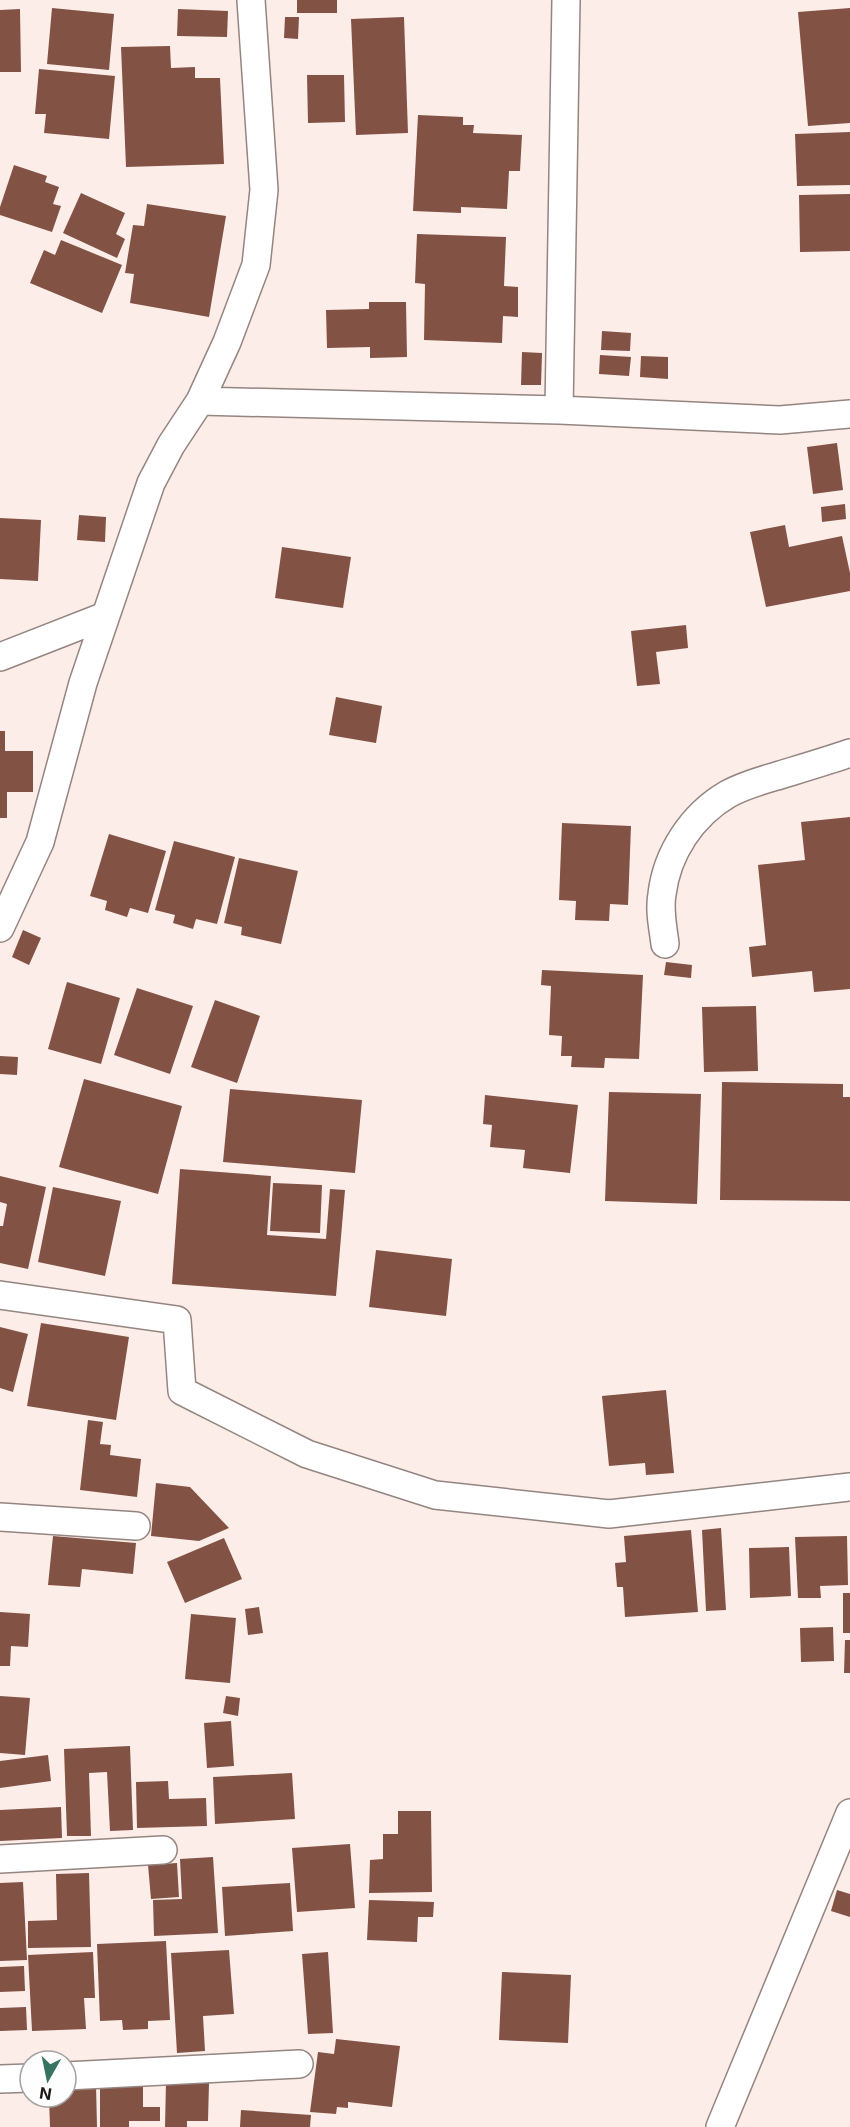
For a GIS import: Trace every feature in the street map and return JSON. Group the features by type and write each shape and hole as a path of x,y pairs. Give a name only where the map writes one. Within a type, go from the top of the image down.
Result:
{"street":[{"path":"0,928 40,842 83,683 151,483 171,445 200,401 227,342 256,265 264,190 251,0"},
{"path":"559,410 566,0"},
{"path":"200,401 559,410 780,420 850,414"},
{"path":"0,657 105,616"},
{"path":"665,944 661,919 662,894 667,870 676,847 690,826 708,808 729,794 752,784 850,753"},
{"path":"0,1295 177,1320 182,1391 307,1454 435,1495 609,1514 850,1487"},
{"path":"0,1517 136,1526"},
{"path":"720,2127 850,1813"},
{"path":"0,1859 163,1850"},
{"path":"78,2075 299,2064"},
{"path":"0,2079 18,2078"}],"building":[{"path":"297,0 337,0 337,13 297,13"},
{"path":"52,8 114,14 109,70 47,64"},
{"path":"850,8 850,123 808,126 798,12"},
{"path":"20,9 21,72 0,72 0,10"},
{"path":"178,9 228,11 227,37 177,36"},
{"path":"285,17 299,17 298,39 284,38"},
{"path":"404,17 408,133 356,135 351,19"},
{"path":"170,46 171,68 195,67 195,78 220,78 224,164 126,167 121,47"},
{"path":"39,69 115,76 109,139 44,133 46,114 35,114"},
{"path":"307,75 344,75 345,122 308,123"},
{"path":"418,115 463,117 463,125 474,125 473,133 522,135 520,171 509,171 507,209 461,207 461,213 413,211"},
{"path":"850,132 850,185 797,186 795,134"},
{"path":"14,165 47,176 45,182 59,187 53,204 61,206 52,232 0,215 0,207"},
{"path":"81,193 125,213 116,234 125,239 117,258 63,233"},
{"path":"850,194 850,251 800,252 799,195"},
{"path":"147,204 226,216 209,317 130,303 134,274 125,273 133,225 144,226"},
{"path":"417,234 506,237 504,286 518,287 518,317 503,316 502,343 424,340 425,284 415,283"},
{"path":"61,240 122,265 102,313 30,283 44,250 55,255"},
{"path":"369,302 406,302 407,357 370,358 370,347 327,348 326,310 369,309"},
{"path":"602,331 631,333 630,351 601,350"},
{"path":"522,352 542,353 541,385 521,385"},
{"path":"600,355 631,357 629,376 599,374"},
{"path":"641,356 668,357 668,379 640,377"},
{"path":"837,443 843,490 813,494 807,447"},
{"path":"845,504 846,519 822,522 821,507"},
{"path":"79,515 106,517 105,542 77,540"},
{"path":"0,518 41,520 38,581 0,579"},
{"path":"785,525 789,547 842,536 850,573 850,591 766,607 750,532"},
{"path":"282,547 351,557 343,608 275,598"},
{"path":"686,625 688,648 656,652 660,684 637,686 631,631"},
{"path":"336,697 382,706 376,743 329,735"},
{"path":"0,731 5,731 5,751 33,751 33,792 7,792 7,818 0,818"},
{"path":"850,817 850,989 814,992 812,971 752,977 749,947 766,945 758,865 805,860 801,822"},
{"path":"562,823 631,826 628,905 610,904 609,921 575,920 576,901 559,900"},
{"path":"109,834 166,851 148,913 130,908 127,917 105,910 107,901 90,896"},
{"path":"174,841 235,857 217,924 196,919 193,929 173,923 175,915 155,910"},
{"path":"239,858 298,871 281,944 241,935 242,927 224,923"},
{"path":"23,930 41,938 29,965 12,957"},
{"path":"666,962 692,965 691,978 664,975"},
{"path":"542,970 643,975 639,1059 605,1058 604,1068 571,1067 572,1056 561,1056 562,1036 549,1035 551,986 541,985"},
{"path":"67,982 120,998 101,1064 48,1049"},
{"path":"137,988 193,1006 170,1074 114,1055"},
{"path":"215,1000 260,1016 237,1083 191,1067"},
{"path":"756,1006 758,1071 704,1072 702,1007"},
{"path":"0,1056 18,1057 17,1075 0,1074"},
{"path":"84,1079 182,1106 158,1194 59,1167"},
{"path":"722,1082 843,1084 843,1097 850,1097 850,1201 720,1200"},
{"path":"230,1089 362,1100 355,1173 223,1162"},
{"path":"609,1092 701,1094 697,1204 605,1201"},
{"path":"485,1095 578,1105 570,1173 523,1168 525,1150 490,1147 492,1125 483,1124"},
{"path":"180,1169 271,1176 267,1235 326,1239 330,1189 345,1190 336,1296 172,1284"},
{"path":"0,1176 46,1187 28,1269 0,1263 0,1226 3,1226 7,1204 0,1202"},
{"path":"273,1183 322,1185 320,1233 270,1231"},
{"path":"53,1187 121,1201 105,1276 38,1262"},
{"path":"376,1250 452,1259 446,1316 369,1307"},
{"path":"41,1323 129,1337 116,1420 27,1406"},
{"path":"0,1327 28,1334 13,1392 0,1388"},
{"path":"666,1390 674,1473 646,1475 645,1463 609,1466 602,1396"},
{"path":"88,1420 103,1422 100,1444 111,1445 110,1455 141,1459 137,1497 80,1490"},
{"path":"156,1483 190,1487 229,1528 199,1541 151,1536"},
{"path":"721,1528 726,1610 706,1611 702,1530"},
{"path":"691,1530 698,1612 625,1617 623,1587 617,1587 615,1563 626,1562 624,1536"},
{"path":"53,1536 136,1543 133,1574 82,1569 80,1587 48,1585"},
{"path":"847,1536 848,1585 820,1586 821,1598 798,1598 795,1537"},
{"path":"224,1538 242,1579 185,1603 167,1562"},
{"path":"789,1547 791,1596 750,1598 749,1548"},
{"path":"843,1593 850,1593 850,1633 843,1633"},
{"path":"259,1607 263,1633 248,1635 245,1609"},
{"path":"0,1612 30,1614 28,1647 11,1646 10,1666 0,1666"},
{"path":"191,1614 236,1618 230,1683 185,1679"},
{"path":"833,1627 834,1661 801,1662 800,1628"},
{"path":"845,1640 850,1640 850,1673 844,1673"},
{"path":"0,1696 30,1698 25,1755 0,1753"},
{"path":"226,1696 240,1698 238,1716 223,1713"},
{"path":"231,1721 234,1766 207,1768 204,1723"},
{"path":"130,1746 133,1830 110,1831 107,1772 89,1773 91,1836 67,1836 64,1749"},
{"path":"48,1755 51,1781 0,1788 0,1761"},
{"path":"292,1773 295,1819 215,1824 213,1777"},
{"path":"168,1781 169,1799 206,1798 207,1826 137,1828 136,1782"},
{"path":"61,1807 62,1838 0,1841 0,1810"},
{"path":"398,1811 431,1811 432,1892 369,1893 370,1860 383,1859 383,1834 398,1834"},
{"path":"350,1844 355,1908 297,1912 292,1848"},
{"path":"213,1857 218,1933 154,1936 153,1900 182,1899 180,1859"},
{"path":"177,1863 179,1897 151,1899 148,1865"},
{"path":"89,1873 91,1947 28,1948 28,1921 57,1920 56,1874"},
{"path":"23,1882 27,1960 0,1961 0,1883"},
{"path":"290,1883 293,1931 225,1936 222,1887"},
{"path":"837,1890 850,1894 850,1917 831,1911"},
{"path":"369,1900 434,1902 433,1917 418,1917 417,1942 367,1940"},
{"path":"166,1941 170,2020 148,2021 148,2029 123,2030 122,2020 100,2021 97,1944"},
{"path":"229,1950 234,2014 203,2016 205,2051 177,2053 171,1953"},
{"path":"93,1952 95,1998 84,1998 86,2029 32,2031 28,1955"},
{"path":"328,1952 333,2033 308,2034 302,1954"},
{"path":"24,1966 25,1991 0,1992 0,1967"},
{"path":"502,1972 571,1975 568,2043 499,2040"},
{"path":"26,2007 27,2030 0,2031 0,2008"},
{"path":"336,2039 400,2046 392,2107 348,2102 348,2108 337,2107 336,2114 310,2112 318,2052 334,2054"},
{"path":"166,2082 209,2083 208,2121 187,2121 187,2127 165,2127"},
{"path":"100,2084 143,2084 143,2107 160,2107 160,2121 129,2121 129,2127 100,2127"},
{"path":"96,2085 97,2127 50,2127 49,2109 78,2109 78,2086"},
{"path":"241,2110 311,2115 310,2127 240,2127"}]}
